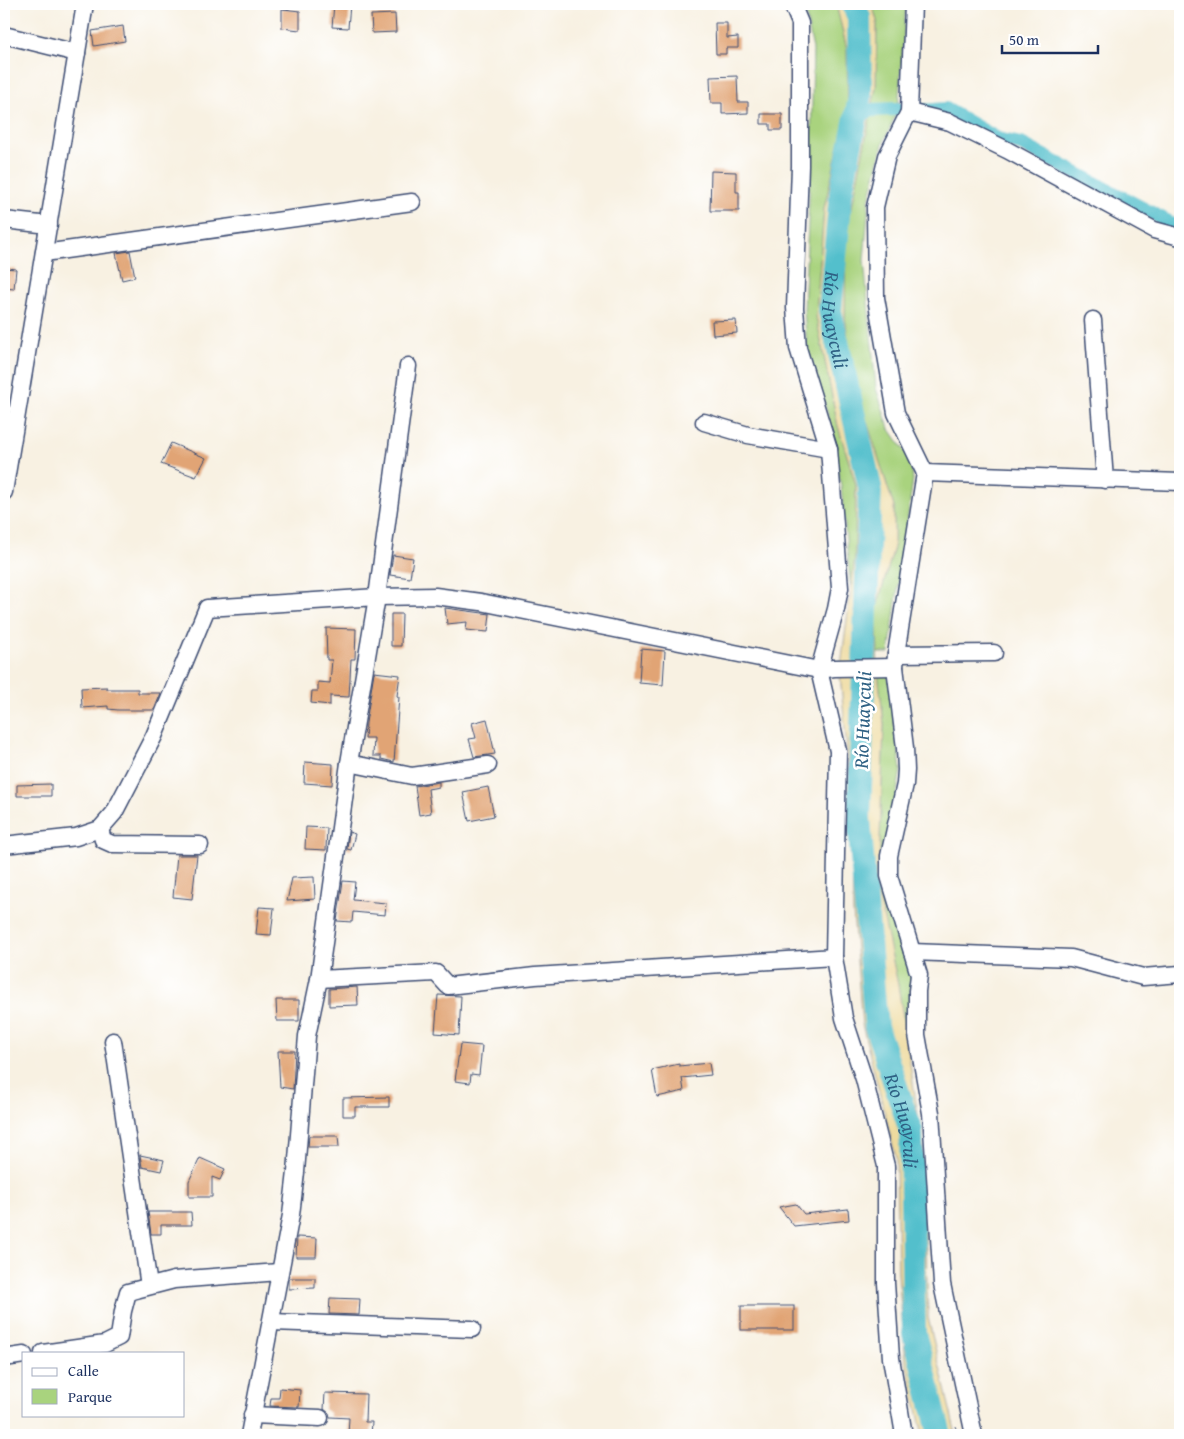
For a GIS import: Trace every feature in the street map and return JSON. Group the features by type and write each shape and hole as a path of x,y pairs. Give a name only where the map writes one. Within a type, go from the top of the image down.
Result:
{"street":[{"path":"4,492 9,426 44,253 85,4"},
{"path":"792,4 800,23 800,166 795,308 798,348 829,449 840,588 826,669 838,751 834,958 844,1018 864,1079 886,1166 886,1283 891,1358 904,1435"},
{"path":"913,4 909,112 887,156 875,207 876,298 896,413 925,473 891,663 905,748 906,770 905,784 889,856 889,876 919,975 917,1035 931,1113 942,1284 974,1435"},
{"path":"4,35 77,53"},
{"path":"909,112 950,122 1007,150 1154,230 1180,237"},
{"path":"44,253 412,202"},
{"path":"4,220 49,225"},
{"path":"1093,320 1105,480"},
{"path":"249,1435 291,1215 307,1036 319,980 349,763 377,597 408,366"},
{"path":"704,422 748,435 829,449"},
{"path":"925,473 1180,482"},
{"path":"4,845 76,837 100,829 114,813 154,736 207,608 377,597 435,596 481,602 826,669 994,653"},
{"path":"349,763 412,776 488,765"},
{"path":"100,829 103,840 112,844 200,846"},
{"path":"912,952 1071,958 1143,977 1180,974"},
{"path":"319,980 436,974 448,986 535,976 834,958"},
{"path":"113,1041 148,1286"},
{"path":"50,1352 105,1344 119,1337 128,1292 174,1280 279,1272"},
{"path":"271,1322 472,1329"},
{"path":"4,1358 22,1355"},
{"path":"252,1415 320,1418"}],"path":[{"path":"943,1435 956,1427"}],"green space":[{"path":"800,4 836,4 847,49 848,106 824,209 816,316 838,426 856,485 855,557 851,592 841,486 828,416 807,347 804,311 811,157 813,49 806,16"},
{"path":"872,4 906,4 898,109 883,144 869,200 864,260 876,388 889,428 909,457 913,479 889,653 878,653 876,610 894,547 894,507 853,378 845,317 846,236 876,87 877,21"},
{"path":"878,673 888,675 901,770 886,849 911,976 908,1050 898,985 878,892 884,724"}],"sand":[{"path":"836,4 872,4 877,21 876,87 846,236 845,317 853,378 894,507 894,547 876,610 878,673 884,724 878,892 898,985 923,1148 928,1318 956,1435 923,1435 906,1362 898,1273 896,1158 862,1024 853,911 852,805 840,674 855,557 856,485 838,426 816,316 824,209 848,106 847,49"}],"building":[{"path":"334,4 350,4 348,28 332,27"},
{"path":"282,9 300,11 300,30 282,28"},
{"path":"395,14 396,32 372,33 371,15"},
{"path":"715,23 727,23 727,38 738,37 738,48 726,48 726,54 716,54"},
{"path":"123,26 125,41 94,46 92,31"},
{"path":"737,76 738,102 748,102 748,113 722,114 722,103 711,103 710,77"},
{"path":"761,114 782,114 782,130 770,130 770,124 761,124"},
{"path":"711,171 736,172 736,192 739,192 739,211 710,211"},
{"path":"130,251 135,277 122,280 116,253"},
{"path":"4,268 16,269 14,289 4,288"},
{"path":"736,320 737,333 713,335 712,321"},
{"path":"171,443 206,458 196,477 161,464"},
{"path":"393,555 413,558 410,578 390,575"},
{"path":"445,608 490,614 488,632 466,630 467,622 447,624"},
{"path":"391,614 402,614 401,646 391,646"},
{"path":"326,628 356,629 355,659 351,659 349,697 330,696 330,705 311,703 312,691 318,691 318,682 330,683 332,660 327,660"},
{"path":"641,649 665,651 663,685 639,683"},
{"path":"374,672 400,675 397,696 399,697 394,762 381,759 381,756 373,756 374,738 365,738"},
{"path":"107,687 107,689 138,689 138,693 161,693 154,710 118,710 108,709 108,706 82,708 81,688"},
{"path":"487,719 495,754 474,757 469,739 476,738 472,723"},
{"path":"305,762 333,764 332,785 304,783"},
{"path":"439,782 439,787 428,789 431,813 419,815 415,786"},
{"path":"51,784 51,796 17,796 17,785"},
{"path":"488,787 494,816 469,821 463,792"},
{"path":"306,827 327,828 326,850 305,849"},
{"path":"349,832 355,834 351,850 347,849"},
{"path":"177,855 197,855 192,899 173,897"},
{"path":"314,877 315,899 287,901 292,878"},
{"path":"343,881 355,882 353,900 386,903 385,915 353,912 352,922 337,921"},
{"path":"259,907 274,908 271,935 256,934"},
{"path":"357,987 358,1005 329,1006 329,989"},
{"path":"438,995 461,996 459,1035 435,1033"},
{"path":"276,1000 299,1000 299,1021 277,1021"},
{"path":"460,1044 482,1046 479,1075 471,1074 470,1083 455,1081"},
{"path":"278,1051 295,1051 293,1089 280,1087"},
{"path":"709,1063 711,1075 682,1078 684,1091 657,1097 652,1070 679,1064 679,1066"},
{"path":"389,1097 389,1107 355,1107 355,1116 343,1116 343,1098"},
{"path":"309,1136 338,1136 339,1147 308,1147"},
{"path":"140,1155 164,1160 161,1171 142,1167"},
{"path":"200,1158 225,1169 220,1180 212,1177 212,1197 189,1197 189,1181"},
{"path":"796,1204 804,1214 848,1209 849,1220 794,1226 779,1207"},
{"path":"148,1212 191,1212 192,1225 161,1225 161,1234 151,1234"},
{"path":"297,1237 317,1238 316,1257 296,1257"},
{"path":"289,1278 315,1278 315,1288 289,1289"},
{"path":"330,1298 360,1299 359,1315 329,1314"},
{"path":"741,1306 794,1306 794,1330 741,1330"},
{"path":"280,1388 300,1390 299,1407 270,1406 271,1398 279,1398"},
{"path":"325,1393 366,1394 365,1422 372,1422 371,1435 348,1435 349,1418 330,1417 329,1413 324,1409"}],"waterway":[{"name":"Río Huayculi","path":"853,4 859,17 860,97 841,193 830,311 870,487 859,818 876,1027 911,1131 914,1333 940,1435"},
{"path":"856,117 872,110 898,109 909,112 946,109 998,139 1021,144 1180,228"}]}
